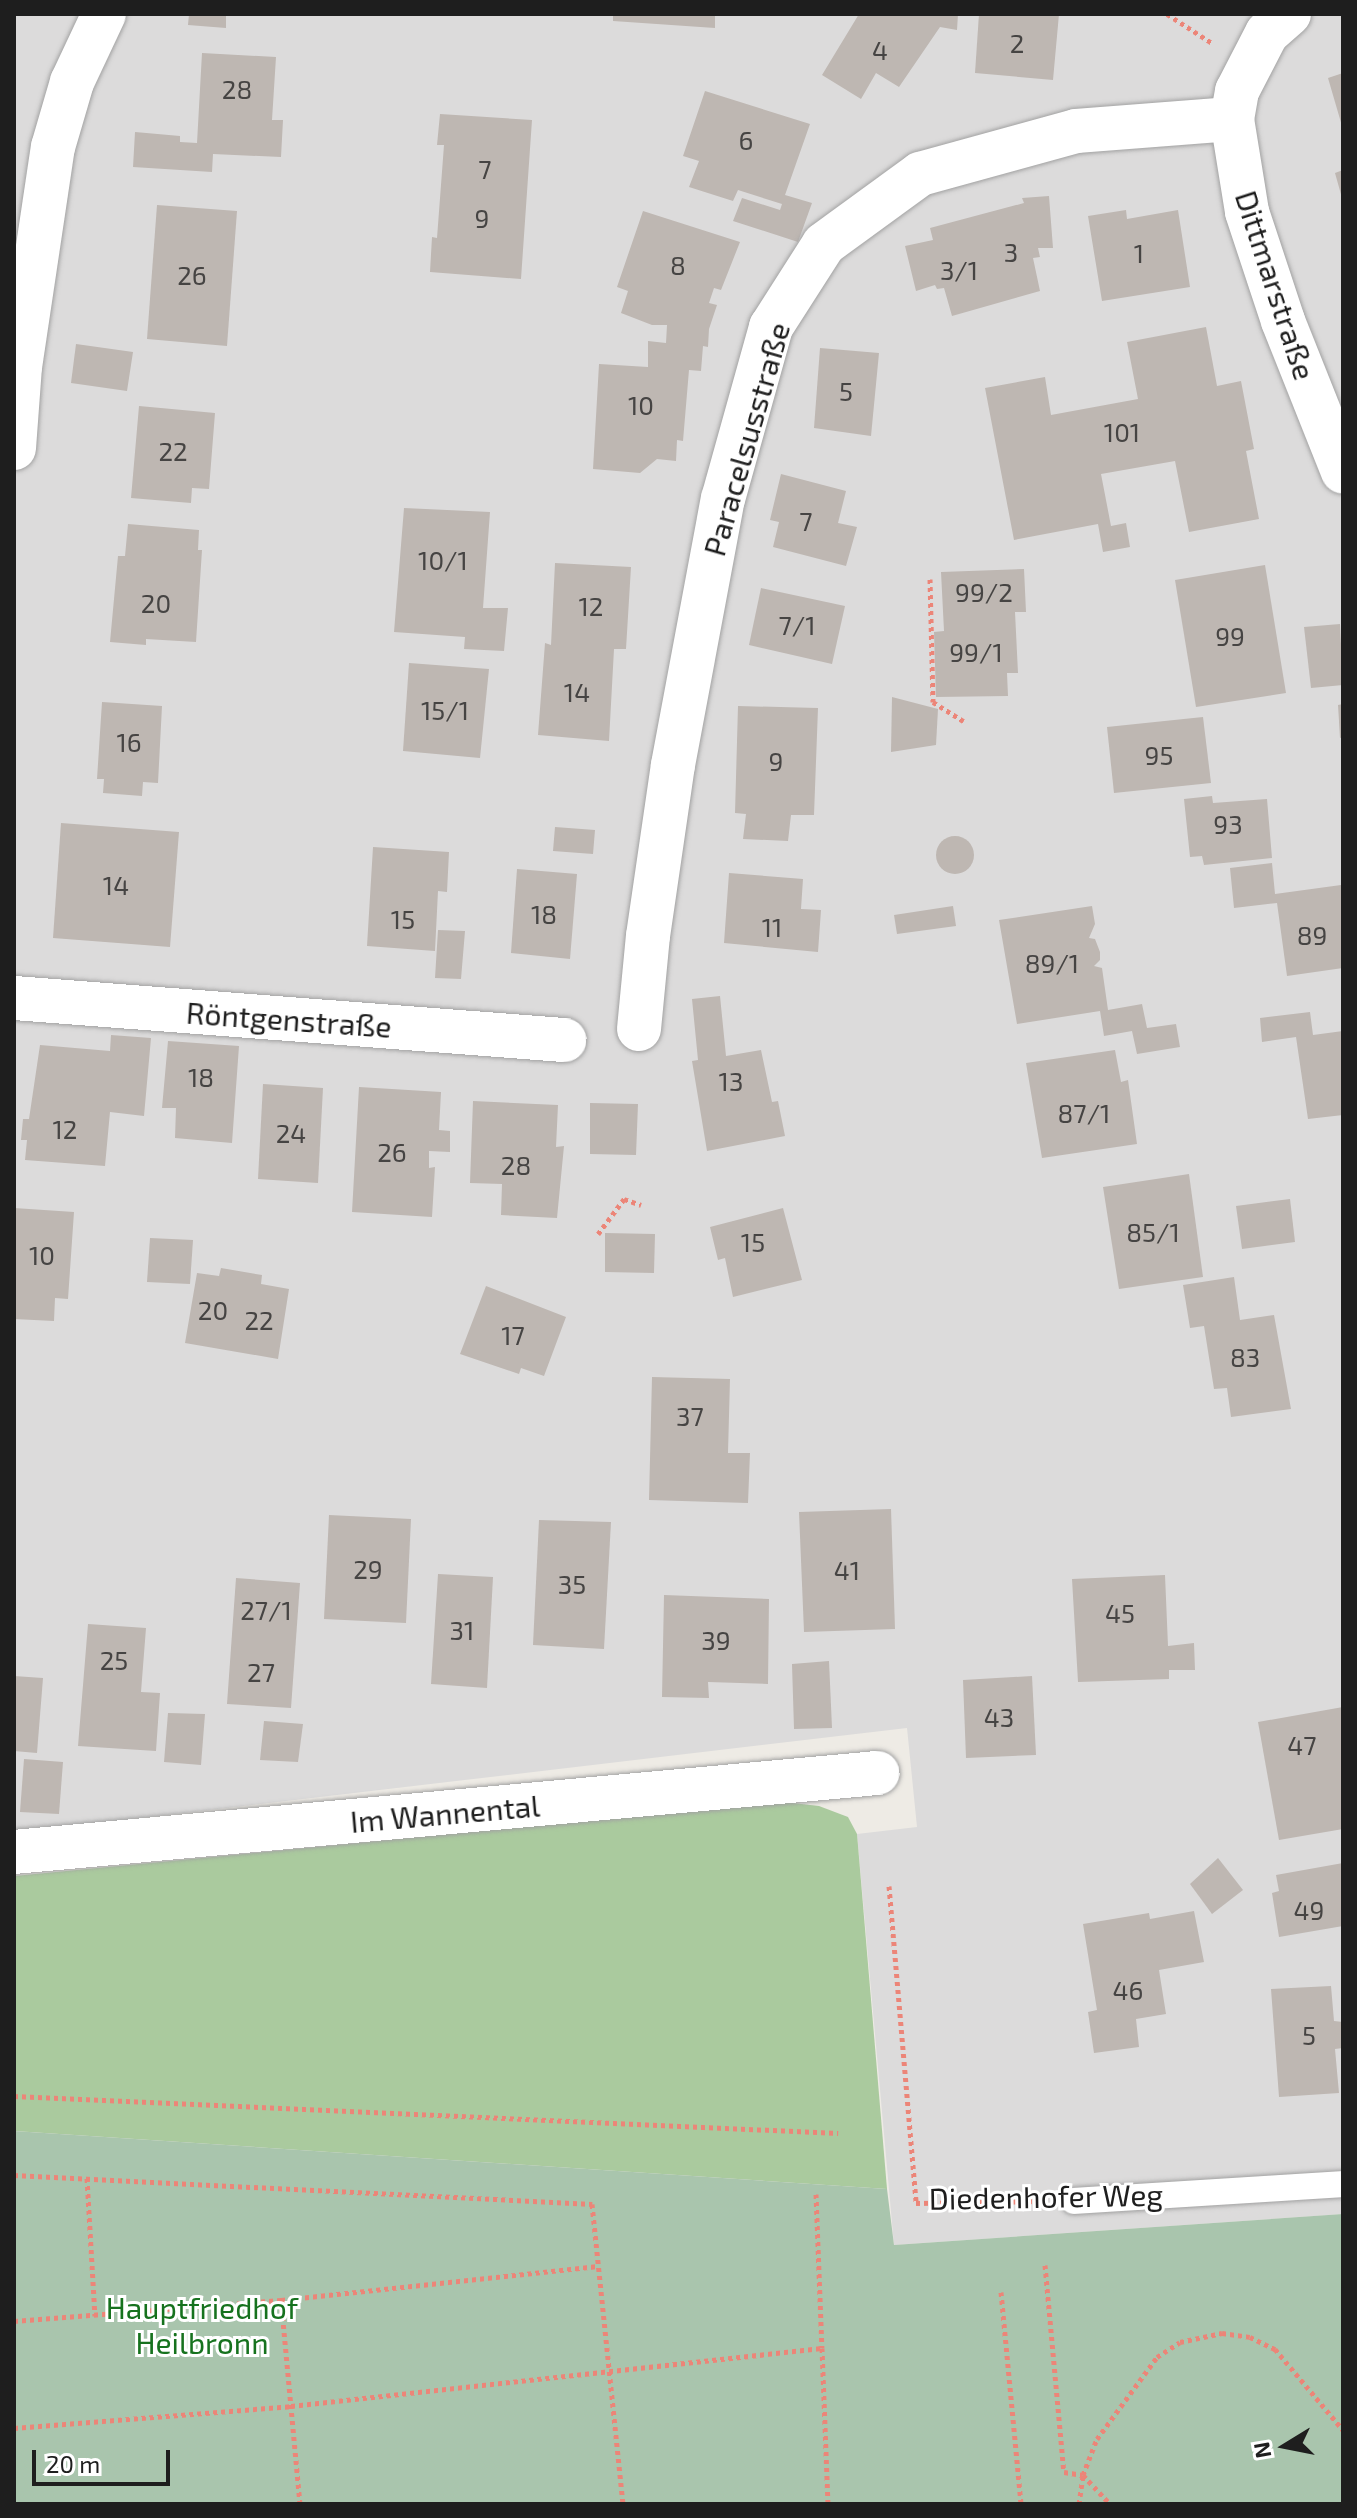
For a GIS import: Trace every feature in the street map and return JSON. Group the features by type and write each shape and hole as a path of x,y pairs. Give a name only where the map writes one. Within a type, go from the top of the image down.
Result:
{"street":[{"path":"14,448 17,367 53,147 72,82 104,14"},
{"name":"Dittmarstraße","path":"1289,14 1267,33 1237,91 1232,119 1247,212 1283,321 1343,472"},
{"name":"Paracelsusstraße","path":"639,1029 648,936 673,765 723,499 771,327 824,244 920,174 1076,131 1232,119"},
{"name":"Röntgenstraße","path":"14,998 564,1040"},
{"name":"Im Wannental","path":"14,1852 877,1773"}],"lane":[{"name":"Diedenhofer Weg","path":"1074,2201 1343,2184"}],"path":[{"path":"930,579 933,702 964,721"},
{"path":"598,1234 624,1199 641,1205"},
{"name":"Diedenhofer Weg","path":"889,1886 916,2203 1074,2201"},
{"path":"14,2096 838,2133"},
{"path":"14,2175 592,2204 623,2504"},
{"path":"87,2178 95,2316"},
{"path":"816,2194 828,2504"},
{"path":"1045,2265 1064,2472 1083,2475 1110,2504"},
{"path":"14,2321 281,2300 598,2266"},
{"path":"1001,2292 1021,2504"},
{"path":"281,2300 300,2504"},
{"path":"1079,2504 1083,2475 1097,2439 1157,2357 1180,2342 1222,2333 1250,2337 1275,2349 1343,2430"},
{"path":"14,2428 291,2406 822,2348"}],"shaded area":[{"path":"14,14 1343,14 1343,2214 894,2245 857,1834 917,1827 907,1728 14,1833"}],"green space":[{"path":"784,1802 819,1806 848,1817 857,1834 887,2189 14,2131 14,1876"},
{"name":"Hauptfriedhof Heilbronn","path":"14,2131 887,2189 894,2245 1343,2214 1343,2504 14,2504"}],"building":[{"path":"189,14 226,14 226,28 188,25"},
{"path":"613,14 715,14 715,28 613,21"},
{"path":"859,14 958,14 957,30 940,27 899,87 876,73 861,99 822,75"},
{"path":"979,14 1059,14 1053,80 975,73"},
{"path":"202,53 276,57 272,120 283,120 281,157 213,154 212,172 133,167 135,132 180,136 180,142 197,143"},
{"path":"1343,73 1343,126 1342,126 1328,78"},
{"path":"705,91 810,124 785,195 812,203 798,242 733,221 742,198 780,210 782,204 738,190 733,201 689,187 699,161 683,156"},
{"path":"440,114 532,120 521,279 430,272 432,237 437,238 444,145 437,145"},
{"path":"1343,170 1343,198 1342,198 1335,173"},
{"path":"1049,196 1053,248 1038,248 1040,257 1033,258 1040,291 952,316 944,288 937,289 935,285 916,291 905,246 933,240 930,228 1024,203 1022,198"},
{"path":"157,205 237,211 227,346 147,339"},
{"path":"1126,210 1127,219 1178,210 1190,287 1102,301 1088,216"},
{"path":"643,211 740,242 721,290 714,288 709,303 717,305 709,329 708,347 703,346 701,371 689,370 683,441 677,440 676,461 657,459 640,473 593,469 599,364 648,367 648,341 666,343 667,325 652,325 621,313 628,291 617,287"},
{"path":"1206,327 1217,386 1241,381 1254,449 1246,451 1259,519 1189,532 1175,461 1101,474 1111,526 1126,523 1130,547 1103,552 1098,524 1014,540 985,388 1045,377 1051,415 1138,399 1127,342"},
{"path":"76,344 133,352 127,391 71,383"},
{"path":"820,348 879,353 871,436 814,428"},
{"path":"139,406 215,413 209,489 192,488 191,503 131,498"},
{"path":"781,474 846,491 838,523 857,527 846,566 773,547 779,522 770,520"},
{"path":"404,508 490,512 483,608 508,608 504,651 464,649 465,637 394,632"},
{"path":"128,524 199,530 198,550 202,550 196,642 146,639 146,645 110,642 118,556 125,556"},
{"path":"555,563 631,567 626,649 614,649 609,741 538,735 545,643 551,645"},
{"path":"1265,565 1286,693 1196,707 1175,580"},
{"path":"1024,569 1026,612 1015,612 1018,673 1007,673 1008,696 936,697 934,632 944,631 941,572"},
{"path":"761,588 845,606 832,664 749,645"},
{"path":"1340,624 1343,685 1311,688 1304,627"},
{"path":"409,663 489,669 480,758 403,751"},
{"path":"892,697 938,709 936,745 891,752"},
{"path":"102,702 162,706 158,783 143,782 142,796 103,793 104,779 97,779"},
{"path":"1343,704 1343,737 1340,738 1338,705"},
{"path":"738,706 818,708 814,815 791,815 788,841 743,839 746,814 735,813"},
{"path":"1203,717 1211,783 1114,793 1107,727"},
{"path":"1212,796 1213,803 1267,799 1272,858 1204,865 1202,856 1190,857 1184,799"},
{"path":"61,823 179,832 170,947 53,938"},
{"path":"555,827 595,830 593,854 553,851"},
{"path":"955,836 969,841 974,855 969,869 955,874 941,869 936,855 941,841"},
{"path":"373,847 449,852 447,892 438,891 435,951 367,946"},
{"path":"1272,863 1275,894 1341,885 1343,968 1287,976 1277,903 1234,908 1230,868"},
{"path":"517,869 577,874 570,959 511,953"},
{"path":"729,873 803,879 801,909 821,910 818,952 724,943"},
{"path":"953,906 956,926 897,934 894,915"},
{"path":"1092,906 1095,924 1089,938 1095,939 1100,952 1100,960 1094,966 1102,968 1108,1010 1142,1004 1147,1028 1176,1024 1180,1047 1137,1054 1132,1031 1104,1036 1100,1011 1017,1024 999,920"},
{"path":"438,930 465,931 461,979 435,978"},
{"path":"720,996 726,1056 761,1050 772,1102 778,1101 785,1136 707,1151 692,1061 698,1060 692,999"},
{"path":"1310,1012 1313,1035 1343,1031 1343,1115 1308,1119 1296,1037 1262,1042 1260,1018"},
{"path":"111,1035 151,1038 144,1116 110,1112 105,1166 25,1160 27,1140 21,1140 23,1119 29,1119 40,1045 110,1051"},
{"path":"168,1041 239,1046 232,1143 175,1138 176,1108 162,1108"},
{"path":"1115,1050 1121,1082 1128,1080 1137,1144 1042,1158 1026,1063"},
{"path":"263,1084 323,1088 318,1183 258,1179"},
{"path":"359,1087 441,1092 439,1130 450,1131 450,1152 429,1151 429,1168 435,1167 432,1217 352,1212"},
{"path":"473,1101 558,1105 556,1147 564,1146 557,1218 501,1215 502,1184 470,1183"},
{"path":"590,1103 638,1104 636,1155 590,1154"},
{"path":"1189,1174 1203,1277 1119,1289 1103,1187"},
{"path":"1290,1199 1295,1242 1242,1249 1236,1206"},
{"path":"14,1208 74,1212 68,1299 55,1298 54,1321 14,1319"},
{"path":"783,1208 802,1280 733,1297 725,1258 718,1260 710,1227"},
{"path":"605,1233 655,1234 654,1273 605,1272"},
{"path":"150,1238 193,1240 190,1284 147,1282"},
{"path":"221,1268 262,1275 261,1284 289,1289 278,1359 185,1343 197,1273 219,1276"},
{"path":"1234,1277 1240,1320 1274,1315 1291,1409 1231,1417 1227,1388 1214,1389 1204,1326 1190,1328 1183,1285"},
{"path":"486,1286 566,1317 544,1376 521,1368 519,1374 460,1354"},
{"path":"652,1377 730,1379 728,1453 750,1453 748,1503 649,1500"},
{"path":"891,1509 895,1629 804,1632 799,1512"},
{"path":"329,1515 411,1519 406,1623 324,1619"},
{"path":"539,1520 611,1522 604,1649 533,1645"},
{"path":"438,1574 493,1577 487,1688 431,1684"},
{"path":"1165,1575 1168,1646 1194,1643 1195,1670 1169,1670 1169,1679 1078,1682 1072,1579"},
{"path":"236,1578 300,1583 291,1708 227,1704"},
{"path":"664,1595 769,1599 768,1684 708,1682 709,1698 662,1697"},
{"path":"88,1624 146,1628 141,1692 160,1693 156,1751 78,1746"},
{"path":"829,1661 832,1728 794,1729 792,1664"},
{"path":"14,1676 43,1678 37,1753 14,1751"},
{"path":"1032,1676 1036,1755 966,1758 963,1680"},
{"path":"1343,1707 1343,1829 1279,1840 1258,1722"},
{"path":"168,1713 205,1714 201,1765 164,1762"},
{"path":"264,1721 303,1724 298,1762 260,1760"},
{"path":"24,1759 63,1762 59,1814 20,1812"},
{"path":"1218,1858 1243,1890 1212,1914 1190,1884"},
{"path":"1343,1863 1343,1926 1279,1937 1272,1893 1279,1891 1276,1875"},
{"path":"1194,1911 1204,1962 1159,1970 1166,2014 1136,2019 1139,2047 1094,2053 1088,2012 1097,2010 1083,1924 1149,1913 1150,1919"},
{"path":"1331,1986 1334,2021 1343,2022 1343,2048 1335,2049 1339,2093 1279,2097 1271,1989"}]}
